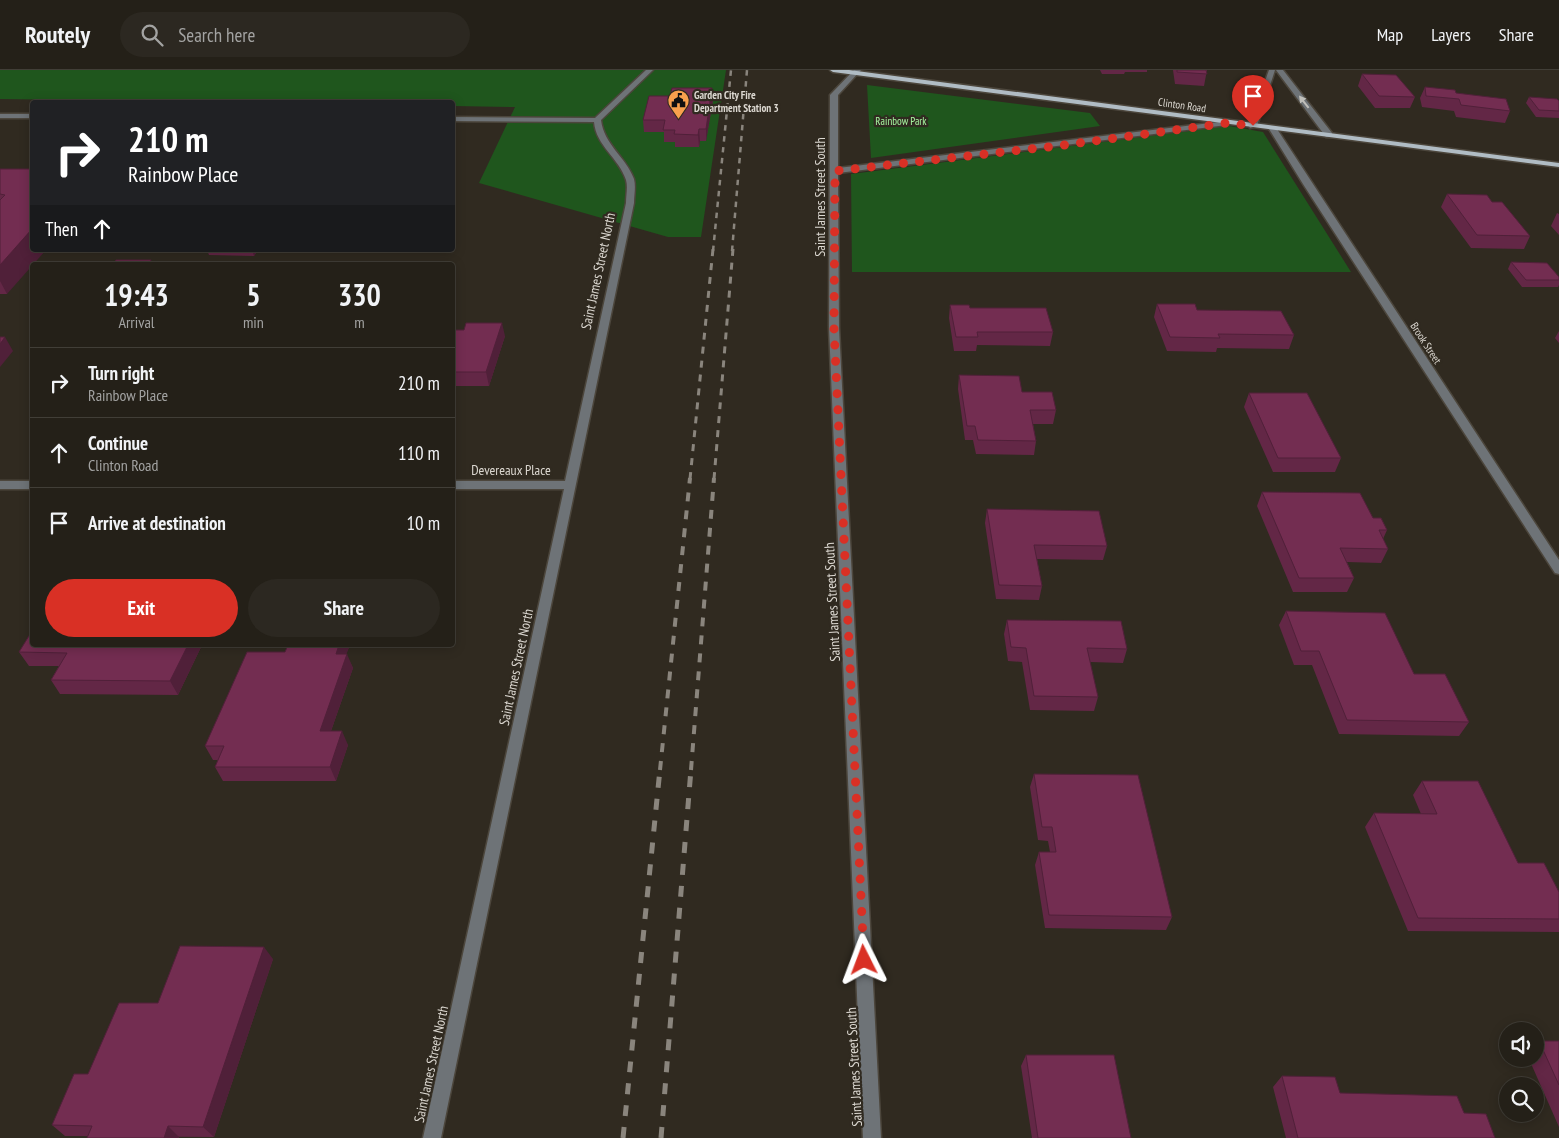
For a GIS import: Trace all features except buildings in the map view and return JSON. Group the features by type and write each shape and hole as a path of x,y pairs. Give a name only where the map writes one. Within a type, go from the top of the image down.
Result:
{"main road":[{"name":"Clinton Road","path":"833,70 1559,165"}],"street":[{"path":"455,119 597,120 650,70"},
{"path":"1253,126 1272,70"},
{"path":"1279,70 1329,135"},
{"name":"Saint James Street South","path":"856,72 834,95 835,338 872,1138"},
{"path":"0,116 30,116"},
{"name":"Saint James Street North","path":"432,1138 630,203 631,187 629,179 600,137 597,120"},
{"path":"835,171 1057,146 1227,123"},
{"name":"Brook Street","path":"1273,128 1307,184 1559,570"},
{"path":"0,485 30,485"},
{"name":"Devereaux Place","path":"455,485 569,485"}],"green space":[{"path":"0,70 726,70 701,237 668,237 479,183 515,107 455,106 455,100 0,99"},
{"name":"Rainbow Park","path":"867,85 1090,113 1100,126 871,158"},
{"path":"1229,126 1263,132 1351,272 852,272 851,174"}],"railway":[{"path":"713,251 731,70"},
{"path":"732,251 747,70"},
{"path":"690,479 713,249"},
{"path":"714,479 733,249"},
{"path":"660,770 690,478"},
{"path":"691,770 714,478"},
{"path":"623,1138 660,769"},
{"path":"661,1138 691,769"}],"place":[{"name":"Garden City Fire Department Station 3","path":"678,120"}],"route":[{"path":"864,960 834,328 835,171 1057,146 1227,123 1253,126"}]}
